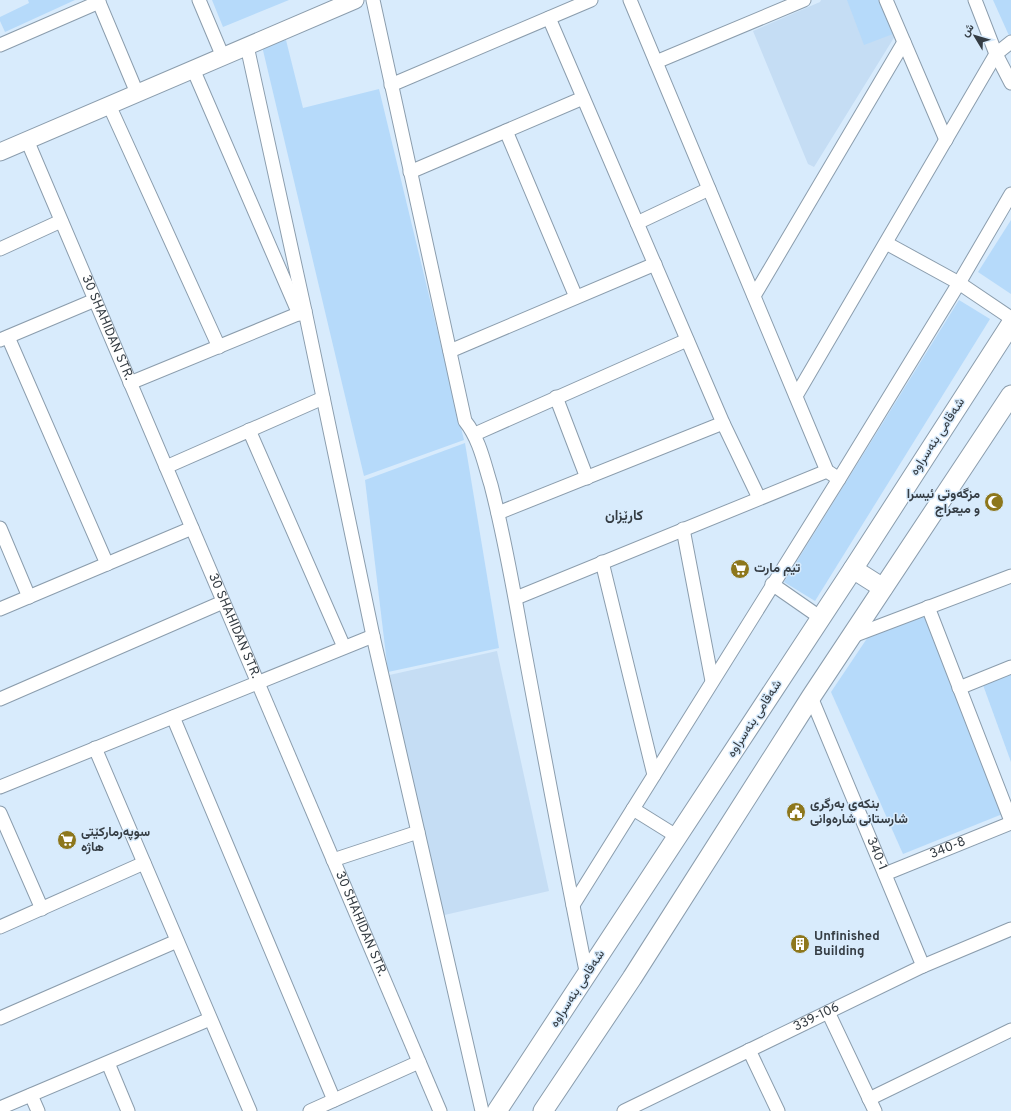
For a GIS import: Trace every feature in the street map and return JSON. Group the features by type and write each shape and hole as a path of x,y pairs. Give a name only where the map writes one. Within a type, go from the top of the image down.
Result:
{"main road":[{"name":"شەقامی بنەسراوە","path":"497,1111 854,569 1011,324"},
{"path":"543,1111 632,978 883,588 1011,395"},
{"path":"854,569 883,588"}],"street":[{"path":"199,0 223,57"},
{"path":"0,152 223,57 331,5 355,0"},
{"path":"373,0 465,421 475,434 498,513 516,598 587,976"},
{"path":"391,85 591,0"},
{"path":"630,0 827,470 839,479"},
{"path":"656,62 804,0"},
{"path":"886,0 946,140"},
{"path":"974,0 996,54 1011,83"},
{"path":"0,45 98,1 138,93"},
{"path":"549,18 723,423 758,498"},
{"path":"754,296 904,42"},
{"path":"796,396 996,54 1011,42"},
{"path":"247,46 302,312 323,398 373,636 482,1111"},
{"path":"193,69 302,312"},
{"path":"410,172 583,98"},
{"path":"109,105 218,347"},
{"path":"506,131 576,297"},
{"name":"30 SHAHIDAN STR.","path":"27,140 440,1111"},
{"path":"637,223 709,189"},
{"path":"573,905 772,584 839,479 959,283 1011,194"},
{"path":"0,249 61,221"},
{"path":"886,243 959,283 1011,318"},
{"path":"450,351 655,264"},
{"path":"95,300 4,339 107,564"},
{"path":"130,383 302,312"},
{"path":"475,434 687,340"},
{"path":"556,397 587,478"},
{"path":"166,467 323,398"},
{"path":"498,513 723,423"},
{"path":"249,430 344,647"},
{"path":"516,598 827,470"},
{"path":"0,528 29,597"},
{"path":"0,609 192,528"},
{"path":"683,529 712,681"},
{"path":"602,562 654,776"},
{"path":"852,636 1011,576"},
{"path":"772,584 821,618"},
{"path":"0,699 223,602"},
{"path":"928,607 1011,822"},
{"path":"0,787 373,636"},
{"path":"959,688 1011,667"},
{"name":"340-1","path":"812,698 923,966"},
{"path":"173,716 334,1100"},
{"path":"95,748 250,1111"},
{"path":"633,809 678,837"},
{"path":"0,813 42,909"},
{"name":"340-8","path":"885,874 1011,822"},
{"path":"333,860 418,832"},
{"path":"0,927 144,864"},
{"name":"339-106","path":"624,1111 923,966 1011,929"},
{"path":"0,1018 177,941"},
{"path":"828,1012 875,1111"},
{"path":"0,1108 210,1019"},
{"path":"869,1099 1011,1030"},
{"path":"749,1050 778,1111"},
{"path":"108,1062 128,1111"},
{"path":"310,1111 419,1062"},
{"path":"31,1095 38,1111"}],"shaded area":[{"path":"28,0 75,0 5,32 0,21 0,17 29,3"},
{"path":"212,0 289,0 223,27"},
{"path":"821,0 880,0 895,36 814,167 808,164 753,31 820,2"},
{"path":"847,0 879,0 893,34 864,45"},
{"path":"993,0 1011,0 1011,40"},
{"path":"286,40 303,108 379,89 464,440 364,476 262,46"},
{"path":"1011,220 1011,294 978,272"},
{"path":"959,300 990,319 815,601 784,582"},
{"path":"465,443 499,648 388,672 365,480"},
{"path":"932,609 1010,811 903,854 831,692 870,634"},
{"path":"497,651 549,891 440,916 385,676"},
{"path":"1011,673 1011,762 983,685"}],"place":[{"name":"مزگەوتی ئیسرا و میعراج","path":"994,502"},
{"name":"تيم مارت","path":"740,569"},
{"name":"بنكەی بەرگری شارستانی شارەوانی","path":"796,812"},
{"name":"سوپەرمارکێتی هاژە","path":"67,840"},
{"name":"Unfinished Building","path":"800,944"}],"district":[{"name":"کارێزان","path":"624,516"}]}
